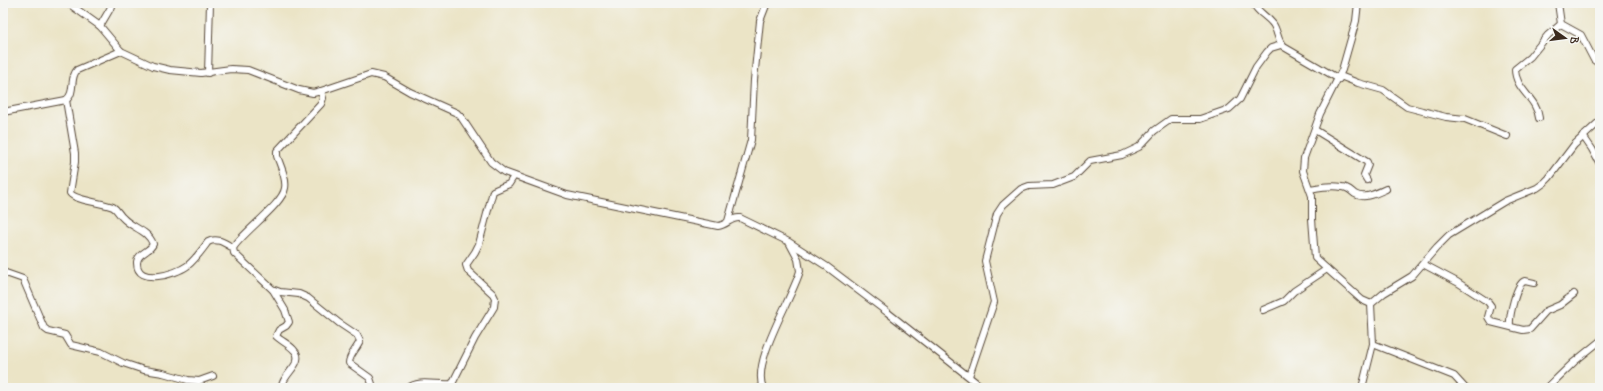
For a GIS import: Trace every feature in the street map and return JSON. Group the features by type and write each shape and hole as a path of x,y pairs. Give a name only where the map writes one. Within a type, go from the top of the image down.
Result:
{"street":[{"path":"68,3 100,26 121,50 161,69 208,73 231,69 248,70 299,90 313,93 371,74 384,77 410,92 457,113 490,162 496,168 514,176 567,196 718,226 736,218 740,218 789,242 826,266 984,388"},
{"path":"100,26 112,3"},
{"path":"208,73 210,3"},
{"path":"728,221 751,140 754,80 760,22 767,3"},
{"path":"1253,3 1258,12 1273,24 1281,45 1339,77 1383,90 1407,107 1465,119 1507,136"},
{"path":"1358,3 1356,21 1339,77 1320,114 1303,164 1303,170 1310,189 1312,201 1314,254 1317,260 1362,300 1371,304"},
{"path":"1558,3 1561,24"},
{"path":"1561,24 1581,35 1594,60 1600,64"},
{"path":"1539,118 1537,108 1522,90 1514,70 1530,57 1548,35 1561,24"},
{"path":"969,376 994,302 985,261 997,214 1003,205 1022,189 1029,186 1053,185 1074,176 1090,162 1122,156 1139,146 1171,119 1200,119 1229,109 1240,98 1256,67 1267,52 1271,48 1281,45"},
{"path":"3,112 66,100 71,94 73,73 121,50"},
{"path":"233,248 245,233 260,221 285,190 285,182 277,156 277,151 321,104 323,98 321,91"},
{"path":"66,100 75,153 70,193 74,197 97,202 114,208 125,220 145,233 153,244 151,248 137,260 138,267 142,274 147,277 165,274 184,268 208,242 212,240 220,241 233,248 234,253 272,289 285,310 289,322 286,326 278,330 276,336 295,350 297,358 293,369 283,381 282,386"},
{"path":"1371,304 1384,293 1412,276 1437,247 1449,236 1505,201 1537,188 1544,183 1574,145 1600,121"},
{"path":"1315,130 1367,162 1368,165 1364,175 1367,180"},
{"path":"1583,136 1600,164"},
{"path":"409,388 413,385 430,383 452,384 475,338 494,307 495,298 493,294 468,271 466,265 479,244 493,190 509,184 514,176"},
{"path":"1310,189 1330,186 1342,187 1349,189 1356,195 1363,197 1386,189"},
{"path":"763,388 760,372 769,344 800,271 798,259 789,242"},
{"path":"1423,264 1451,278 1488,302 1491,306 1489,320 1523,330 1530,329 1546,311 1560,305 1574,294"},
{"path":"1263,310 1284,301 1294,291 1327,269"},
{"path":"3,272 23,279 44,328 48,331 65,335 71,344 101,352 123,363 144,370 163,373 188,380 199,381 213,376"},
{"path":"1510,326 1510,310 1522,281 1534,283"},
{"path":"272,289 280,292 299,294 308,298 339,323 357,335 360,341 349,358 349,363 370,378 372,384 369,388"},
{"path":"1362,388 1372,344 1371,304"},
{"path":"1547,388 1574,362 1600,341"},
{"path":"1372,344 1454,376 1465,388"}]}
